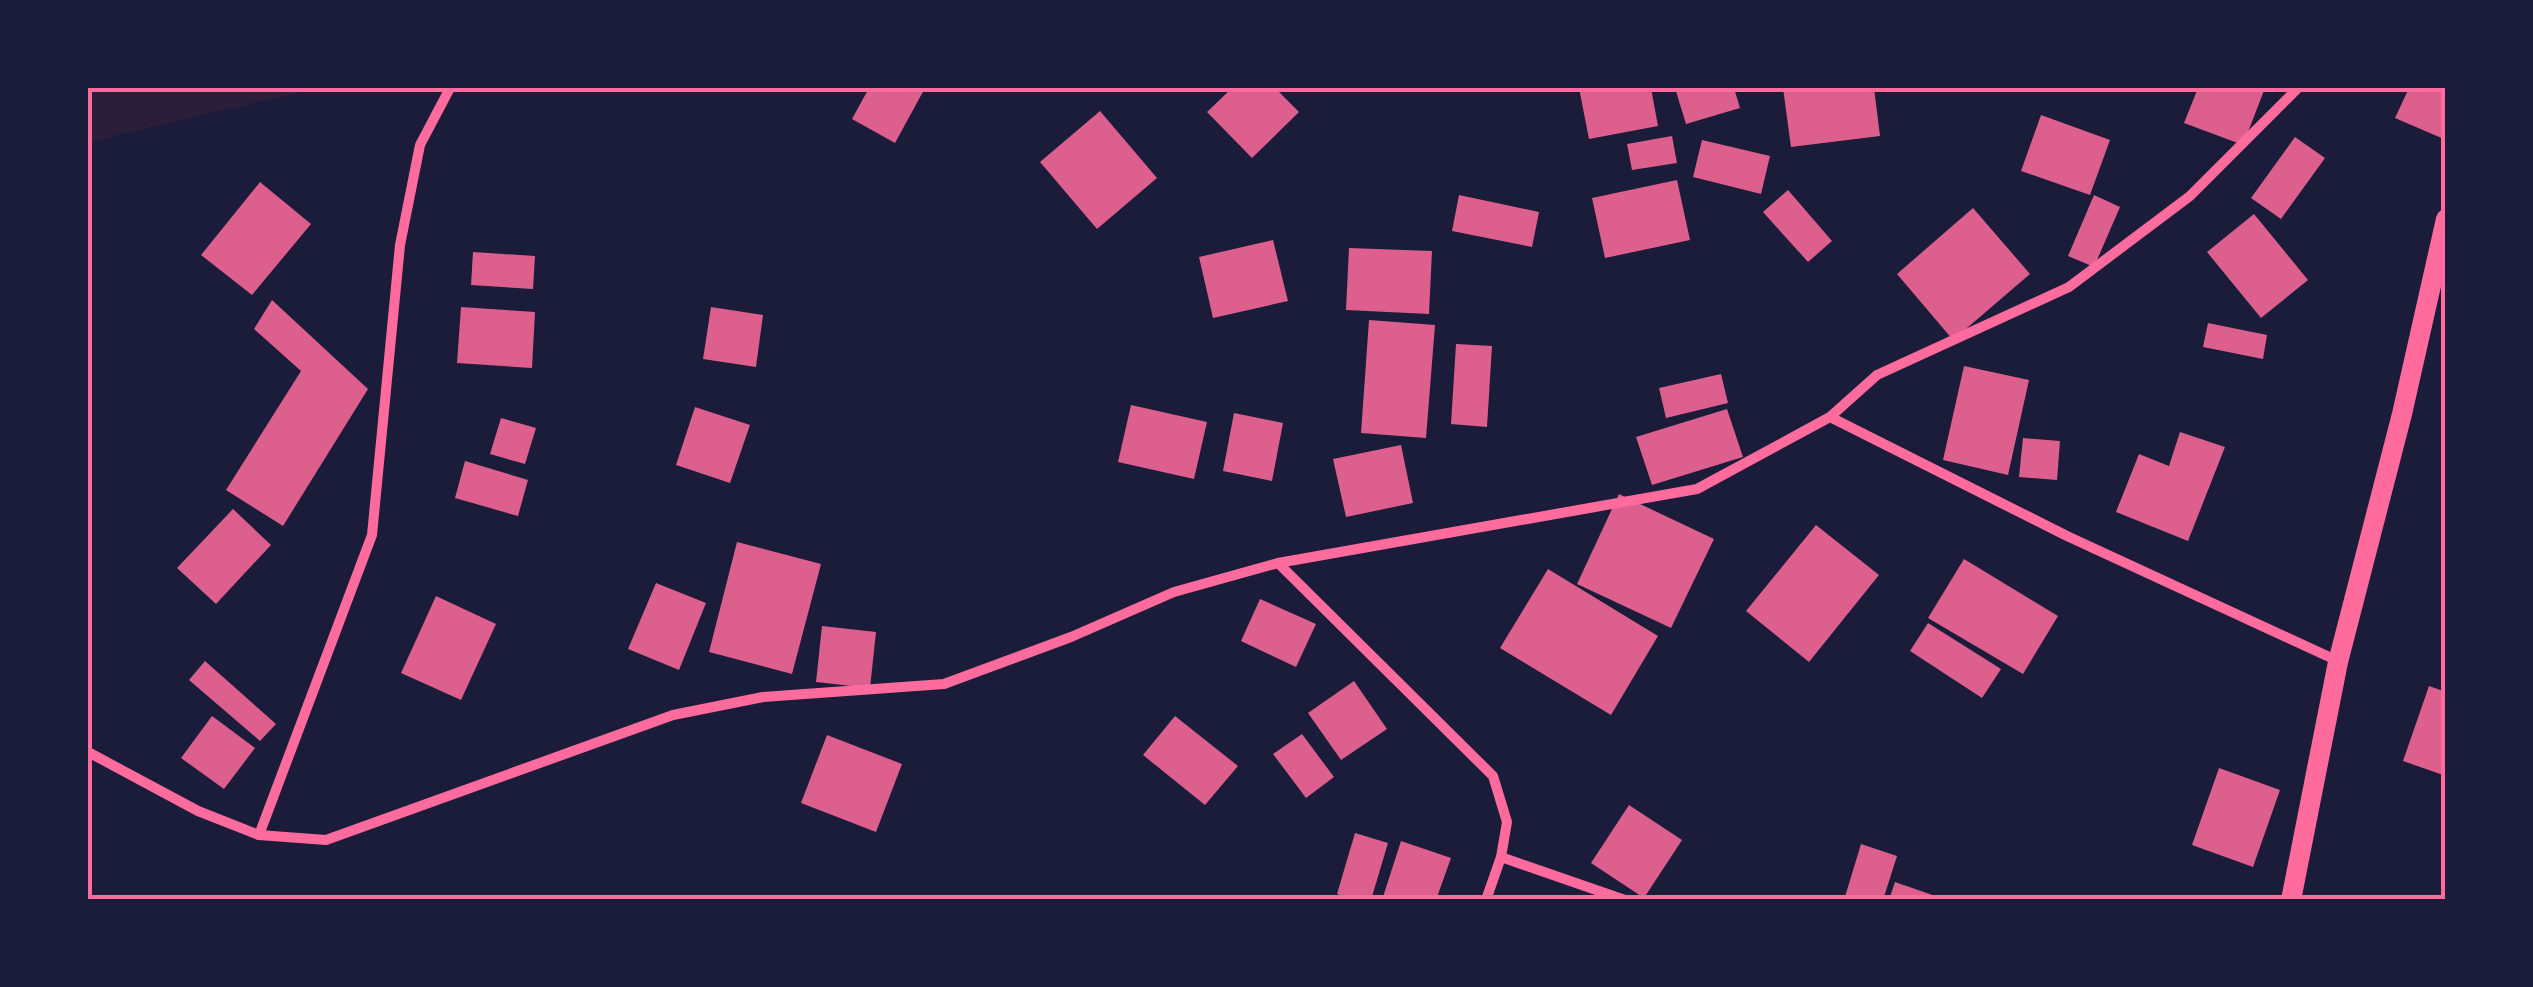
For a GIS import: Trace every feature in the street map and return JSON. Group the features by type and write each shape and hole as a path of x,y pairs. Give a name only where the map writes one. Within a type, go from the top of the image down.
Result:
{"main road":[{"path":"2291,900 2338,662 2402,414 2446,219"}],"street":[{"path":"259,835 372,535 400,245 420,145 450,88"},
{"path":"88,752 198,811 259,835 326,840 673,715 763,698 944,684 1071,637 1174,592 1278,563 1697,489 1830,417 1877,375 2069,287 2190,196 2298,88"},
{"path":"1830,417 2068,536 2338,662"},
{"path":"1278,563 1492,776 1507,822 1486,900"},
{"path":"1500,856 1625,900"}],"shaded area":[{"path":"88,88 297,88 301,92 88,142"}],"building":[{"path":"869,88 925,88 895,143 852,119"},
{"path":"1232,88 1275,88 1299,112 1252,158 1207,112"},
{"path":"1579,88 1651,88 1658,126 1589,139"},
{"path":"1675,88 1734,88 1740,108 1686,124"},
{"path":"1783,88 1874,88 1880,136 1791,147"},
{"path":"2198,88 2265,88 2243,145 2184,123"},
{"path":"2409,88 2446,88 2446,140 2395,118"},
{"path":"1100,111 1157,178 1097,229 1040,162"},
{"path":"2041,115 2110,140 2090,195 2021,171"},
{"path":"1672,136 1677,163 1632,170 1627,144"},
{"path":"2295,137 2325,158 2281,219 2251,198"},
{"path":"1702,140 1770,156 1761,194 1693,177"},
{"path":"1677,180 1690,240 1605,258 1592,198"},
{"path":"260,182 311,224 252,295 201,255"},
{"path":"1788,190 1832,241 1808,262 1763,212"},
{"path":"1459,195 1539,212 1532,247 1452,231"},
{"path":"2094,195 2120,207 2094,267 2068,256"},
{"path":"1973,208 2030,274 1953,340 1897,274"},
{"path":"2254,214 2308,280 2261,318 2207,252"},
{"path":"1273,240 1288,301 1213,318 1199,257"},
{"path":"1349,248 1432,251 1429,314 1346,310"},
{"path":"473,252 535,256 533,289 471,285"},
{"path":"272,300 368,389 283,526 226,490 301,371 254,329"},
{"path":"461,307 535,312 532,368 457,363"},
{"path":"711,307 763,315 756,367 703,359"},
{"path":"1369,320 1435,325 1426,438 1361,433"},
{"path":"2208,323 2267,335 2263,359 2203,347"},
{"path":"1456,344 1492,346 1487,427 1451,424"},
{"path":"1964,366 2029,380 2008,475 1943,460"},
{"path":"1721,374 1728,403 1666,418 1659,388"},
{"path":"1131,405 1207,422 1194,479 1118,462"},
{"path":"695,407 750,425 730,483 676,465"},
{"path":"1727,409 1743,457 1652,485 1636,437"},
{"path":"1234,413 1283,423 1272,481 1223,471"},
{"path":"501,418 536,428 525,464 490,454"},
{"path":"2180,432 2225,447 2188,541 2116,512 2139,454 2169,466"},
{"path":"2023,438 2060,441 2057,480 2019,477"},
{"path":"1401,445 1413,503 1346,517 1333,459"},
{"path":"465,461 528,480 518,516 455,498"},
{"path":"1619,494 1714,539 1671,628 1577,584"},
{"path":"233,509 271,545 216,604 177,568"},
{"path":"1816,525 1879,575 1809,662 1746,611"},
{"path":"737,542 821,564 792,674 709,652"},
{"path":"1964,559 2058,616 2023,674 1928,618"},
{"path":"1548,569 1658,636 1611,715 1500,648"},
{"path":"656,583 706,603 679,670 628,649"},
{"path":"436,596 496,624 461,700 401,673"},
{"path":"1260,599 1316,624 1296,667 1241,641"},
{"path":"1928,623 2001,669 1982,698 1910,651"},
{"path":"822,626 876,632 870,688 816,682"},
{"path":"205,661 276,724 260,741 189,680"},
{"path":"1354,681 1387,729 1341,760 1308,713"},
{"path":"2429,686 2446,692 2446,776 2403,761"},
{"path":"212,716 255,748 224,789 181,758"},
{"path":"1175,716 1238,766 1205,805 1143,755"},
{"path":"1302,734 1334,777 1306,798 1273,754"},
{"path":"827,735 902,764 876,832 801,803"},
{"path":"2219,768 2280,790 2253,867 2192,845"},
{"path":"1629,805 1682,840 1644,898 1591,863"},
{"path":"1355,833 1388,843 1371,900 1337,894"},
{"path":"1401,841 1451,858 1436,900 1382,900"},
{"path":"1861,844 1897,856 1883,900 1844,900"},
{"path":"1895,882 1944,899 1944,900 1889,900"}]}
